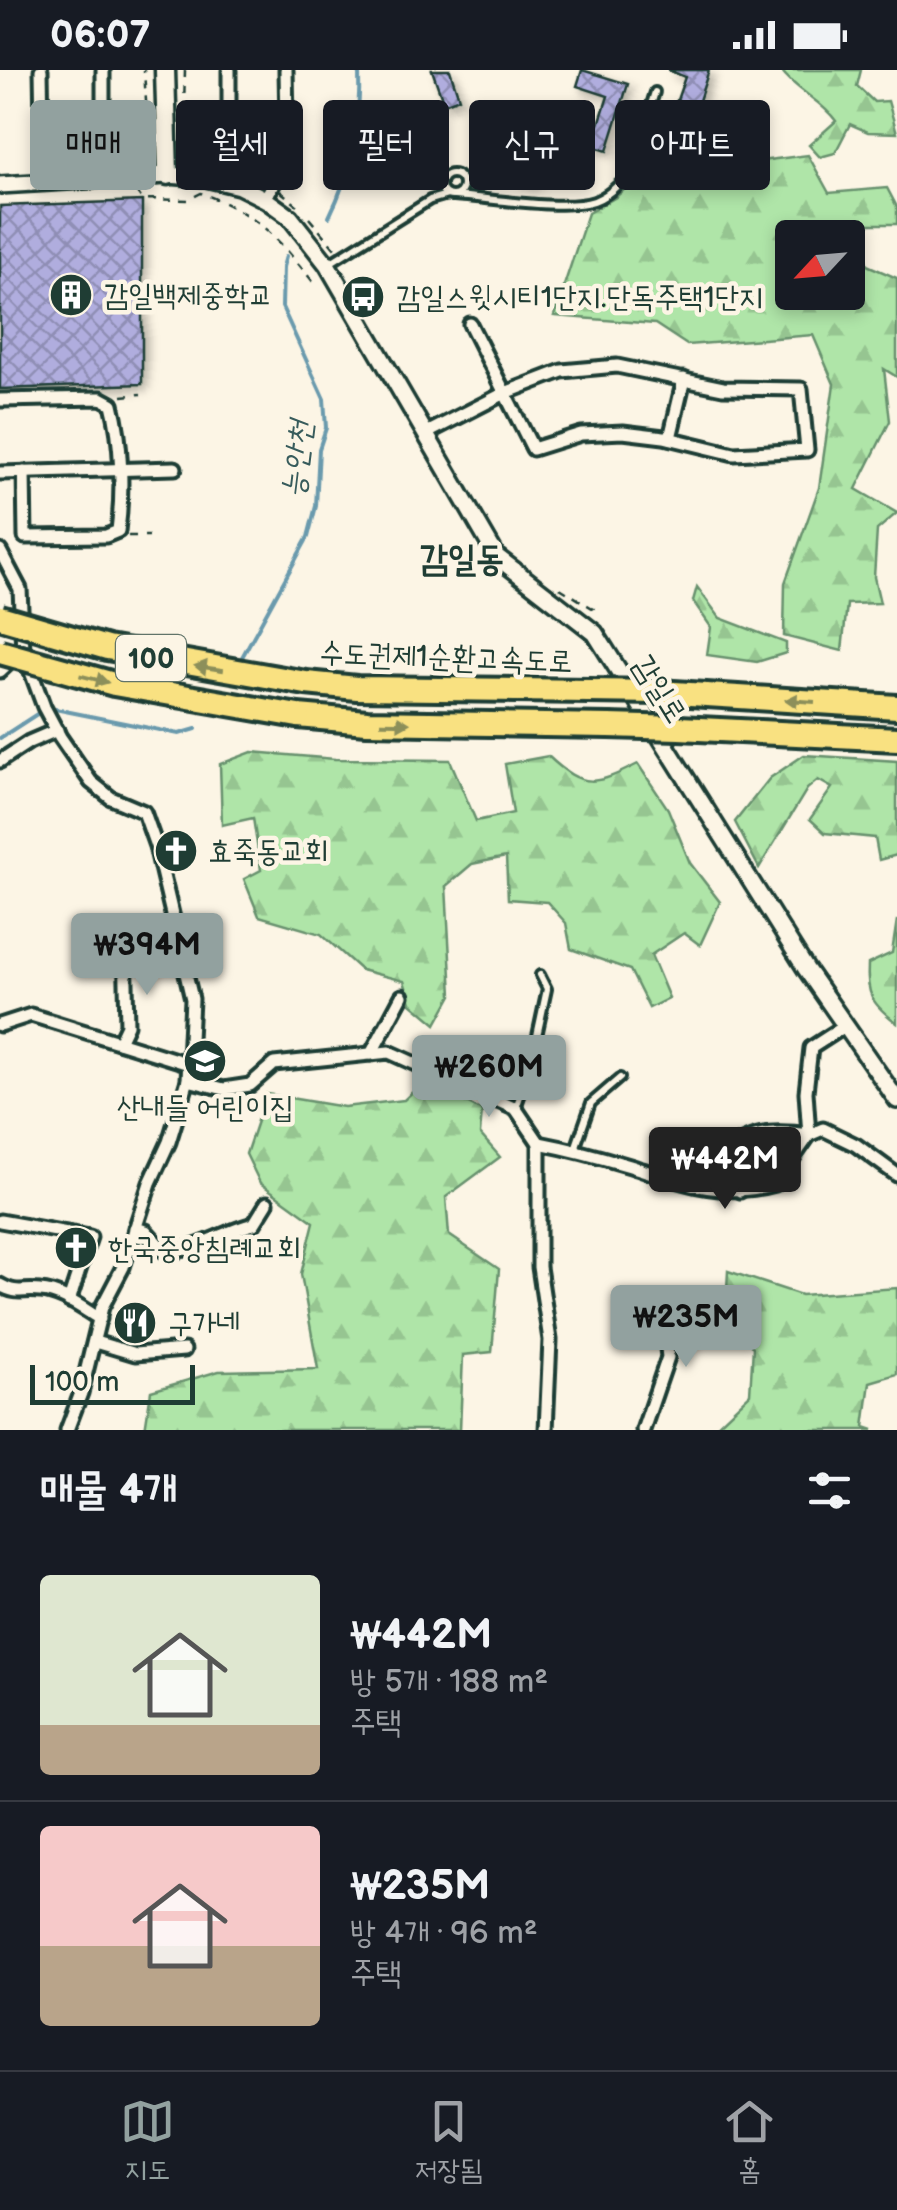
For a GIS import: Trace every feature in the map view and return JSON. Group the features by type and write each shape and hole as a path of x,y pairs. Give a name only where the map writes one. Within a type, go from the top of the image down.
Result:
{"highway":[{"name":"수도권제1순환고속도로","path":"0,617 107,648 356,688 658,692 897,707"},
{"name":"100","path":"12,651 114,684 298,716 367,722 679,728 897,739"}],"main road":[{"path":"166,70 168,175"}],"street":[{"path":"41,70 42,100"},
{"path":"103,70 103,100"},
{"path":"228,70 229,100"},
{"path":"286,70 287,100"},
{"path":"156,178 168,175 206,178 265,198 270,190"},
{"path":"0,185 30,182"},
{"name":"감일로","path":"265,198 290,217 327,264 497,556 595,633 668,753 897,1100"},
{"path":"426,434 505,393 562,371 616,366 722,388 801,389 807,450 734,454 670,438 622,432 581,434 534,449 505,393 470,324"},
{"path":"670,438 684,379"},
{"path":"0,400 101,398 112,404 119,470 118,531 106,536 25,536 24,472"},
{"path":"0,472 175,468"},
{"path":"0,551 20,589 12,651 0,671"},
{"path":"12,651 91,782 111,798 144,812 156,846 192,999 188,1080 123,1268 102,1307 67,1430"},
{"path":"0,761 57,730"},
{"path":"119,1042 126,1024 125,944"},
{"path":"371,1054 402,996"},
{"path":"0,1025 32,1015 188,1064"},
{"path":"539,1143 726,1192 775,1184 808,1135 806,1092 811,1048 845,1026"},
{"path":"188,1080 224,1089 250,1085 274,1064 389,1052 516,1109 539,1143 538,1267 550,1340 546,1430"},
{"path":"740,1190 717,1156 744,1138 777,1131 808,1135 823,1129 856,1145 897,1174"},
{"path":"136,1228 146,1231 164,1251 184,1252 216,1235 254,1224 268,1203"},
{"path":"0,1221 90,1237 69,1301"},
{"path":"0,1285 14,1293 42,1290 100,1319"},
{"path":"642,1430 668,1357 662,1304"},
{"path":"95,1342 135,1354 184,1350"}],"lane":[{"path":"653,100 655,92"},
{"path":"449,174 459,176 472,197"},
{"path":"451,196 463,187"},
{"path":"327,264 430,200 451,196 566,204 594,201 615,187"},
{"path":"430,200 436,190"},
{"path":"446,190 451,196"},
{"path":"516,1109 547,988 540,975"},
{"path":"574,1150 591,1103 620,1078"}],"path":[{"path":"144,70 146,100"},
{"path":"139,190 142,199 188,200 201,193 242,209 276,236 314,283"}],"green space":[{"path":"781,70 861,70 857,86 874,102 888,101 897,133 868,132 850,124 835,153 820,157 809,145 836,121"},
{"path":"808,155 829,193 887,188 897,207 897,224 775,220 775,310 865,310 865,255 867,265 897,278 897,377 884,369 890,421 856,489 897,513 877,530 874,577 880,603 847,604 842,651 784,636 785,583 819,488 834,384 813,335 687,345 655,324 554,316 588,213 624,190 770,190 770,160"},
{"path":"697,587 720,618 786,643 786,653 757,662 707,655 711,627 693,601"},
{"path":"252,752 335,759 450,760 476,821 513,813 505,764 548,756 571,775 591,781 638,764 668,809 690,863 720,902 700,945 684,933 651,955 669,998 649,1008 630,970 571,949 566,923 547,902 508,899 506,857 472,864 446,886 452,995 436,1024 411,1003 404,981 361,970 321,934 259,916 244,879 261,870 253,818 222,825 220,764"},
{"path":"804,755 897,761 897,855 879,860 875,838 825,833 810,819 832,788 818,780 807,789 759,868 735,822 770,778"},
{"path":"897,920 897,1023 872,998 868,964 892,953"},
{"path":"424,1081 482,1111 480,1134 500,1157 446,1197 449,1235 499,1269 492,1352 463,1355 460,1430 145,1430 151,1391 219,1371 318,1369 301,1274 314,1222 260,1183 246,1154 266,1094 344,1107 404,1100"},
{"path":"728,1271 801,1295 897,1288 897,1374 870,1382 864,1427 873,1430 712,1430 750,1394 753,1347 725,1324"}],"building":[{"path":"432,70 450,70 459,98 443,100"},
{"path":"582,70 628,84 623,100 615,100 615,125 607,151 595,147 595,137 608,96 577,86"},
{"path":"668,70 709,70 699,100 677,100 685,77"},
{"name":"감일백제중학교","path":"142,201 142,384 0,389 0,206"}],"waterway":[{"name":"능안천","path":"329,217 344,182 353,146 359,70"},
{"name":"능안천","path":"241,659 308,537 316,506 319,449 326,428 324,399 282,307 286,256"},
{"name":"능안천","path":"55,709 179,734 196,729"},
{"name":"능안천","path":"0,738 37,714"}],"place":[{"name":"감일백제중학교","path":"71,295"},
{"name":"감일스윗시티1단지.단독주택1단지","path":"363,297"},
{"name":"효죽동교회","path":"176,851"},
{"name":"산내들 어린이집","path":"205,1061"},
{"name":"한국중앙침례교회","path":"76,1248"},
{"name":"구가네","path":"135,1323"}],"district":[{"name":"감일동","path":"462,558"}]}
